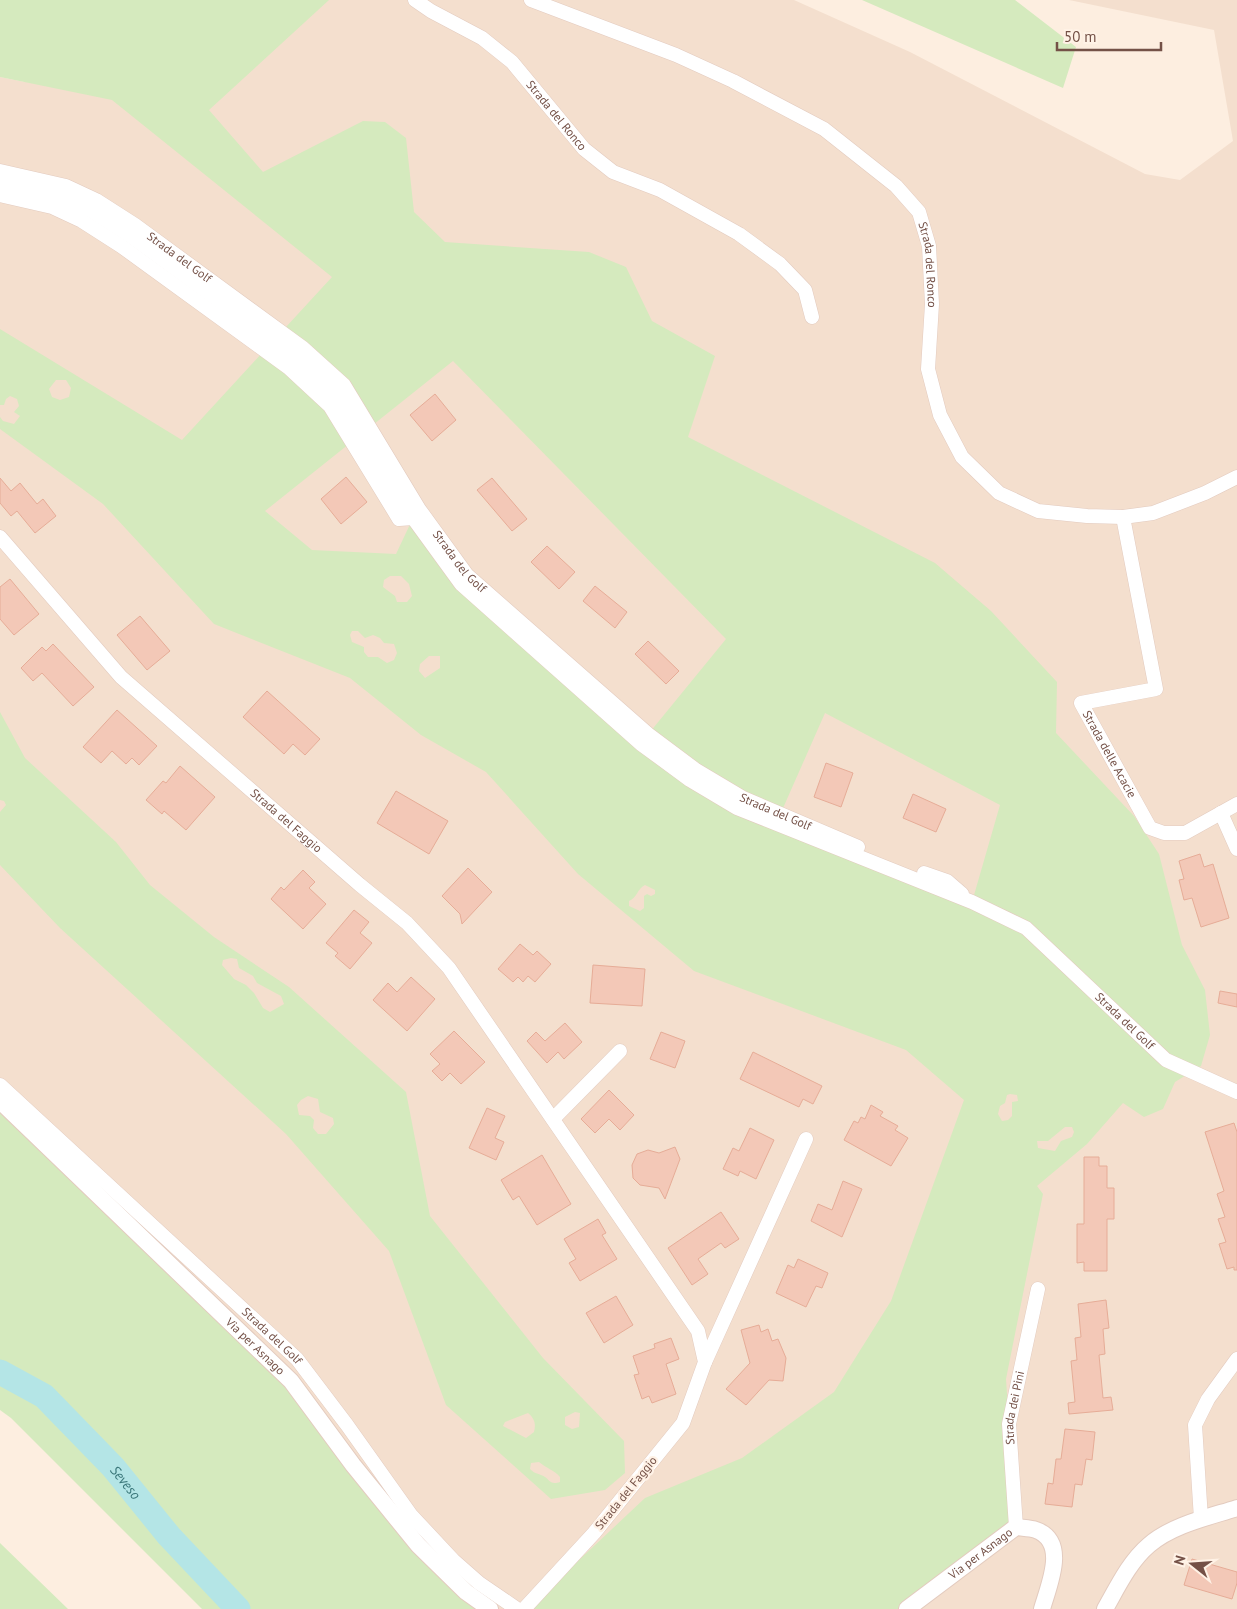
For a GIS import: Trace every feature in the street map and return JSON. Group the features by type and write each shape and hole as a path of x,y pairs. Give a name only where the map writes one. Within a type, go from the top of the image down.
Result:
{"street":[{"name":"Strada del Ronco","path":"415,0 431,11 482,38 512,62 584,149 613,172 660,190 739,234 780,264 805,290 812,316"},
{"name":"Strada del Ronco","path":"532,0 676,55 733,81 824,129 896,186 919,212 930,246 932,304 928,369 940,414 962,457 999,493 1038,511 1087,516 1124,516 1153,512 1205,492 1237,477"},
{"name":"Strada del Golf","path":"0,171 66,186 96,200 135,225 303,348 344,385 419,509 467,575 648,734 696,770 743,798 893,862 947,881 972,902"},
{"name":"Strada del Golf","path":"0,183 60,196 90,210 129,235 296,357 338,395 413,518 461,584 642,744 690,780 737,808 972,902 1026,928 1166,1060 1237,1092"},
{"name":"Strada del Golf","path":"0,195 52,207 82,221 121,246 288,368 330,406 398,519 413,518"},
{"name":"Strada delle Acacie","path":"1124,516 1156,689 1081,703 1150,828 1164,832 1185,833 1237,804"},
{"name":"Strada del Faggio","path":"0,538 121,677 360,885 407,923 448,968 698,1332 705,1362"},
{"path":"1221,813 1237,849"},
{"path":"553,1119 620,1051"},
{"name":"Strada del Golf","path":"0,1085 296,1359 347,1425 411,1515 454,1561 478,1583 517,1609"},
{"name":"Via per Asnago","path":"0,1101 292,1381 353,1465 418,1546 466,1592 490,1609"},
{"name":"Strada del Faggio","path":"524,1609 594,1532 683,1423 705,1362 806,1139"},
{"name":"Strada dei Pini","path":"1016,1527 1009,1424 1038,1289"},
{"path":"1201,1519 1195,1425 1208,1399 1237,1359"},
{"path":"1105,1609 1126,1572 1149,1545 1201,1519 1237,1508"},
{"name":"Via per Asnago","path":"907,1609 1016,1527 1037,1531 1049,1541 1056,1560 1042,1609"}],"shaded area":[{"path":"172,0 794,0 910,52 1145,174 1180,180 1233,141 1214,30 1069,0 1237,0 1237,1609 476,1609 0,1116 0,77 25,82"}],"green space":[{"path":"0,0 329,0 209,110 263,172 363,121 385,122 406,138 414,212 445,242 589,252 626,267 652,321 715,356 688,437 935,563 991,611 1057,682 1056,733 1134,816 1159,854 1182,945 1205,990 1210,1035 1201,1066 1175,1082 1163,1109 1144,1117 1123,1103 1087,1144 1037,1186 1043,1194 1006,1379 1016,1527 907,1609 527,1609 645,1498 742,1458 834,1392 891,1301 964,1100 906,1050 694,971 578,874 486,772 421,735 350,678 214,624 103,504 0,429 0,417 3,421 14,424 20,416 14,412 19,406 17,399 10,396 6,399 4,405 0,405 0,329 182,440 332,277 112,100 0,77","holes":["453,361 726,639 641,743 413,518 396,554 312,550 265,511","56,380 66,380 71,388 69,397 60,400 52,397 49,389","390,576 401,576 409,584 412,596 407,602 397,602 395,596 383,587 384,580","352,631 358,631 365,638 373,635 380,638 384,643 394,644 397,653 394,660 387,663 378,657 368,657 364,652 364,647 352,642 350,635","429,656 440,656 440,668 425,678 419,671 420,664","825,713 1000,805 972,902 776,824","645,885 655,890 655,894 644,896 644,908 640,911 629,906 629,901 634,898","1007,1095 1017,1095 1018,1101 1012,1102 1012,1116 1008,1120 1002,1121 998,1114 1000,1106 1005,1103","1065,1127 1072,1127 1074,1132 1072,1137 1061,1141 1055,1151 1038,1148 1037,1141 1048,1141"]},
{"path":"862,0 1015,0 1076,47 1063,88"},
{"path":"0,712 25,758 116,842 150,885 214,937 289,987 406,1092 430,1216 543,1358 624,1441 625,1473 605,1490 551,1499 446,1405 389,1251 286,1134 60,928 0,865 0,812 6,805 4,801 0,800","holes":["237,959 239,968 253,976 257,983 281,996 284,1004 270,1012 263,1008 254,993 246,985 234,979 222,965 223,960","308,1096 318,1099 320,1112 333,1118 334,1124 326,1134 318,1134 313,1128 314,1120 310,1116 299,1115 297,1105","575,1412 580,1413 579,1427 572,1429 565,1425 565,1417","528,1413 534,1420 535,1426 534,1432 526,1438 503,1426 505,1422","539,1462 558,1475 560,1482 554,1483 530,1469 531,1463"]},
{"path":"0,1101 291,1381 418,1545 490,1609 202,1609 11,1418 0,1410"},
{"path":"0,1543 68,1609 0,1609"}],"building":[{"path":"435,394 456,420 432,441 410,415"},
{"path":"346,477 367,502 341,524 321,499"},
{"path":"0,478 11,491 20,483 37,504 43,499 56,516 35,533 17,511 11,516 0,503"},
{"path":"492,478 527,519 512,531 477,490"},
{"path":"547,546 575,572 559,589 531,562"},
{"path":"10,579 39,614 14,635 0,619 0,587"},
{"path":"595,586 627,612 615,628 583,601"},
{"path":"140,616 170,651 147,670 117,635"},
{"path":"648,641 679,671 666,684 635,654"},
{"path":"53,644 94,687 73,706 42,673 33,681 21,668 42,647 46,651"},
{"path":"267,691 320,739 305,755 293,744 284,754 243,717"},
{"path":"117,710 157,746 139,765 132,758 126,764 112,751 101,763 83,747"},
{"path":"826,763 853,773 841,807 814,797"},
{"path":"180,766 215,797 186,830 164,811 162,814 146,800 163,781 166,783"},
{"path":"396,791 448,821 429,854 377,823"},
{"path":"913,794 946,809 936,832 903,818"},
{"path":"1200,854 1204,867 1213,864 1229,918 1201,927 1192,898 1184,900 1179,880 1184,879 1179,861"},
{"path":"468,868 492,892 462,924 460,914 442,896"},
{"path":"303,870 315,882 309,888 326,904 303,929 271,899 281,887 284,890"},
{"path":"354,910 369,922 360,933 372,943 350,969 335,956 338,953 326,943"},
{"path":"520,944 533,955 537,951 551,964 535,982 528,976 523,982 518,977 513,982 498,969"},
{"path":"593,965 645,969 642,1006 590,1003"},
{"path":"411,977 435,999 407,1031 373,1000 388,983 397,992"},
{"path":"1220,991 1237,994 1237,1007 1218,1003"},
{"path":"565,1023 582,1042 564,1059 558,1052 547,1063 527,1041 536,1032 545,1041"},
{"path":"454,1031 485,1062 461,1084 450,1073 442,1081 432,1071 440,1064 430,1054"},
{"path":"661,1032 685,1041 675,1068 650,1059"},
{"path":"753,1052 822,1086 813,1104 803,1099 799,1107 740,1079"},
{"path":"609,1090 634,1115 620,1130 609,1119 595,1133 581,1119"},
{"path":"871,1105 883,1112 880,1116 898,1126 895,1130 908,1138 891,1166 844,1140 854,1121 858,1123 861,1117 865,1119"},
{"path":"487,1108 505,1116 495,1138 504,1142 496,1160 469,1148"},
{"path":"1234,1123 1237,1132 1237,1270 1234,1270 1234,1267 1227,1269 1219,1244 1226,1242 1218,1219 1225,1217 1217,1194 1224,1191 1205,1132"},
{"path":"750,1128 774,1140 756,1179 740,1171 738,1176 723,1169 733,1148 739,1151"},
{"path":"675,1147 680,1159 665,1199 659,1188 640,1185 633,1178 632,1165 637,1154 648,1150 659,1153"},
{"path":"542,1155 571,1204 537,1225 519,1196 513,1200 501,1180"},
{"path":"1084,1157 1099,1157 1099,1166 1107,1166 1107,1188 1114,1188 1114,1219 1107,1219 1107,1271 1084,1271 1084,1262 1077,1263 1077,1224 1084,1224"},
{"path":"843,1181 862,1189 842,1237 811,1221 818,1204 832,1210"},
{"path":"721,1212 739,1239 725,1248 721,1243 698,1259 708,1274 692,1285 668,1248"},
{"path":"598,1219 606,1233 602,1235 617,1259 580,1281 569,1263 576,1259 564,1239"},
{"path":"798,1259 828,1273 822,1288 816,1286 806,1307 776,1293 788,1265 794,1268"},
{"path":"616,1296 633,1325 604,1343 586,1313"},
{"path":"1106,1300 1109,1328 1103,1329 1105,1354 1099,1355 1103,1398 1111,1397 1113,1410 1069,1414 1068,1403 1075,1402 1071,1361 1077,1360 1075,1338 1081,1337 1078,1304"},
{"path":"759,1325 761,1332 768,1329 772,1341 778,1339 786,1358 783,1381 769,1380 746,1405 726,1389 750,1363 741,1330"},
{"path":"671,1338 679,1359 666,1364 676,1394 652,1403 649,1396 642,1399 634,1375 639,1374 633,1356 655,1348 654,1344"},
{"path":"1065,1429 1095,1432 1092,1460 1086,1459 1082,1485 1075,1484 1072,1507 1045,1504 1048,1483 1053,1484 1056,1459 1061,1459"},
{"path":"1192,1559 1237,1572 1237,1583 1232,1599 1184,1585"}],"waterway":[{"name":"Seveso","path":"0,1372 44,1396 113,1467 169,1536 238,1609"}]}
